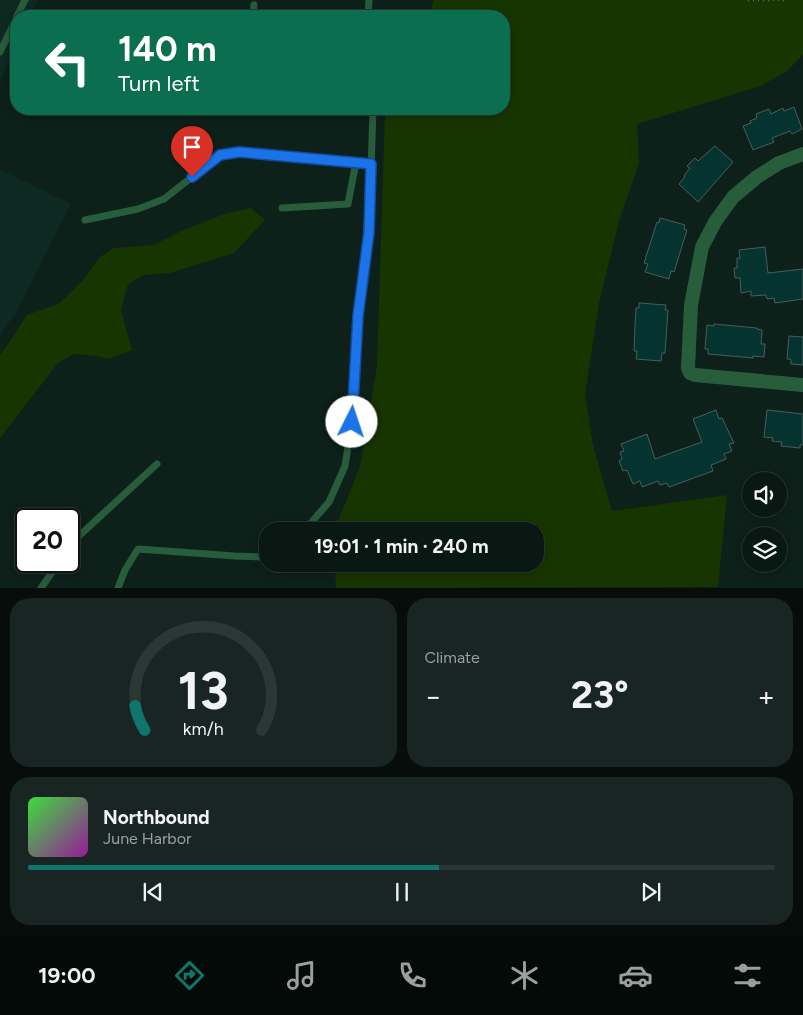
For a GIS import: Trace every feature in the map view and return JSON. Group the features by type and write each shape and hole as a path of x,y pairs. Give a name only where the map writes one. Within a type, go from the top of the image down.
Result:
{"street":[{"path":"803,154 779,163 757,177 733,197 715,222 702,247 690,305 688,368 690,373 695,375 803,385"}],"lane":[{"path":"254,5 254,10"},
{"path":"0,52 10,32"},
{"path":"312,522 330,502 345,466 352,422 358,316 369,232 373,115"},
{"path":"85,220 138,209 164,199 220,155 239,152 371,164"},
{"path":"282,208 348,204 356,162"},
{"path":"80,535 157,464"},
{"path":"118,588 125,570 138,550 259,557"},
{"path":"41,588 52,573"}],"path":[{"path":"748,0 786,0"}],"shaded area":[{"path":"0,0 38,0 33,10 10,10 10,58 0,80"},
{"path":"0,169 71,204 18,309 0,336"}],"green space":[{"path":"434,0 803,0 803,55 787,71 761,86 637,124 639,163 619,221 599,303 585,395 593,445 612,511 727,495 718,587 336,588 335,572 544,572 544,522 336,522 339,519 360,466 377,366 385,115 510,115 510,10 430,10"},
{"path":"251,208 265,220 234,253 170,273 144,275 128,284 121,310 132,350 110,359 74,354 58,363 0,438 0,356 27,315 60,303 83,280 100,257 113,248 153,245 179,232 224,214"}],"building":[{"path":"794,107 802,129 792,134 790,131 772,138 774,142 753,150 743,126 757,118 756,114 769,109 771,114 783,108 784,111"},
{"path":"715,146 733,162 698,202 679,184 690,168 687,166 695,158 698,161"},
{"path":"660,218 685,225 684,229 687,230 674,272 671,271 669,279 645,272 648,264 644,263"},
{"path":"765,247 768,273 803,269 803,299 775,303 774,298 767,299 766,295 751,296 751,291 741,293 740,278 735,278 734,268 737,268 737,258 740,258 739,250"},
{"path":"639,303 666,305 665,310 668,310 665,353 662,353 661,361 636,359 637,351 634,351 635,325 636,308 639,308"},
{"path":"714,324 762,330 761,344 765,344 764,357 753,356 753,358 708,354 708,349 705,349 707,325 714,326"},
{"path":"789,336 803,337 803,365 791,364 791,359 787,359"},
{"path":"716,410 719,419 722,418 734,443 729,444 732,451 724,454 726,459 711,465 713,471 669,487 667,483 660,485 658,481 642,487 640,481 633,484 627,470 623,471 619,461 622,459 620,452 624,451 621,444 647,434 655,459 702,442 693,419"},
{"path":"767,410 803,414 803,445 800,445 800,448 781,446 782,442 772,441 773,438 764,437"}],"route":[{"path":"192,177 220,155 239,152 371,164 369,232 358,316 352,422"}]}
